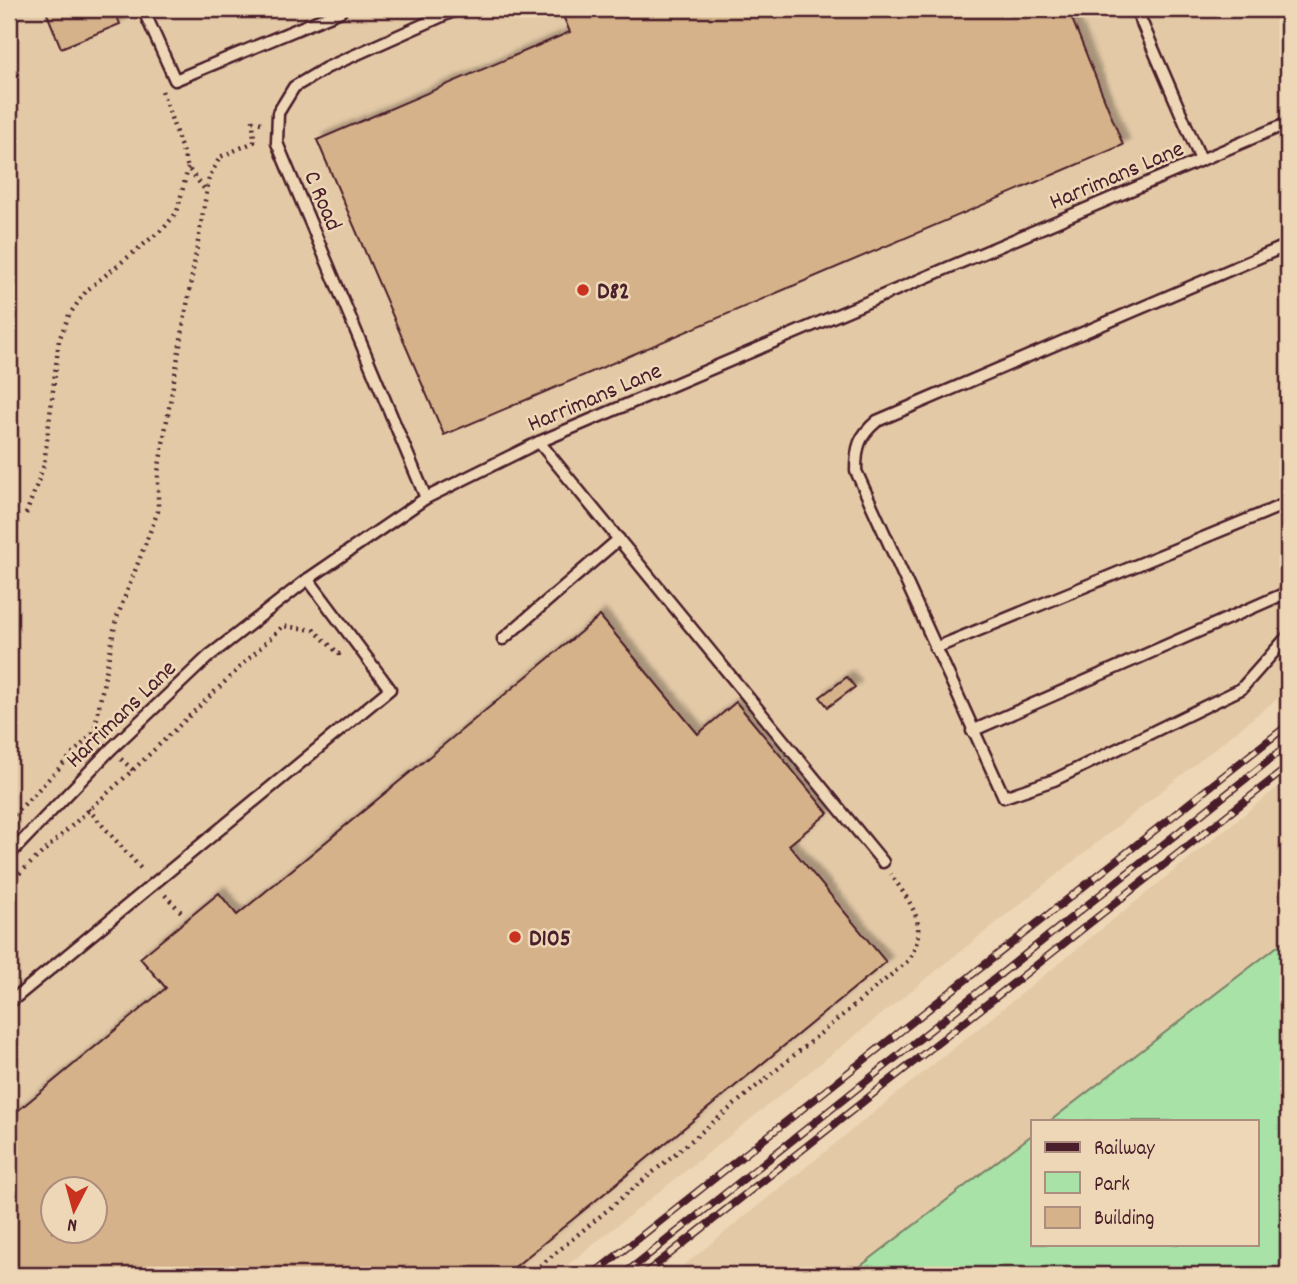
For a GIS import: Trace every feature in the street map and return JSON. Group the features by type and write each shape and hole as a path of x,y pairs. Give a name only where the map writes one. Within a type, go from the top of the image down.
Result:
{"lane":[{"path":"143,9 175,80 341,12 340,9"},
{"path":"277,126 278,113 294,87 326,68 458,9"},
{"path":"1136,9 1201,160"},
{"name":"Harrimans Lane","path":"9,855 111,749 209,656 308,579 426,498 539,442 1288,123"},
{"name":"C Road","path":"277,126 277,143 426,498"},
{"path":"1288,245 877,421 863,433 856,449 856,471 1004,797 1054,780 1241,689 1288,636"},
{"path":"539,442 883,862"},
{"path":"935,648 1288,503"},
{"path":"503,639 618,539"},
{"path":"9,1003 153,881 390,689 308,579"},
{"path":"972,730 1288,592"}],"path":[{"path":"160,88 188,168 206,192"},
{"path":"9,820 94,732 116,620 158,511 158,472 206,192 220,157 254,142 253,121 277,126"},
{"path":"26,514 44,465 59,340 69,315 87,290 164,228 177,212 188,168"},
{"path":"9,883 133,770 283,626 314,630 339,654 355,641"},
{"path":"94,732 133,770"},
{"path":"88,809 184,915"},
{"path":"529,1275 909,960 917,946 920,929 915,912 883,862"}],"shaded area":[{"path":"9,9 1288,9 1288,690 555,1275 9,1275"},
{"path":"1288,779 1288,937 1050,1120 1031,1120 1031,1136 848,1275 672,1275"}],"green space":[{"path":"1288,938 1288,1275 849,1275 1031,1136 1031,1246 1258,1246 1258,1120 1051,1120"}],"building":[{"path":"45,9 114,9 120,24 61,48"},
{"name":"D82","path":"560,9 1068,9 1123,145 444,435 317,140 570,32"},
{"name":"D105","path":"600,616 698,734 736,702 828,813 789,845 886,962 505,1275 9,1275 9,1118 166,988 140,958 219,893 237,915"},
{"path":"847,677 855,687 828,707 820,697"}],"railway":[{"path":"592,1275 1288,725"},
{"path":"623,1275 1288,745"},
{"path":"643,1275 1288,767"}],"place":[{"name":"D82","path":"583,290"},
{"name":"D105","path":"515,937"}]}
